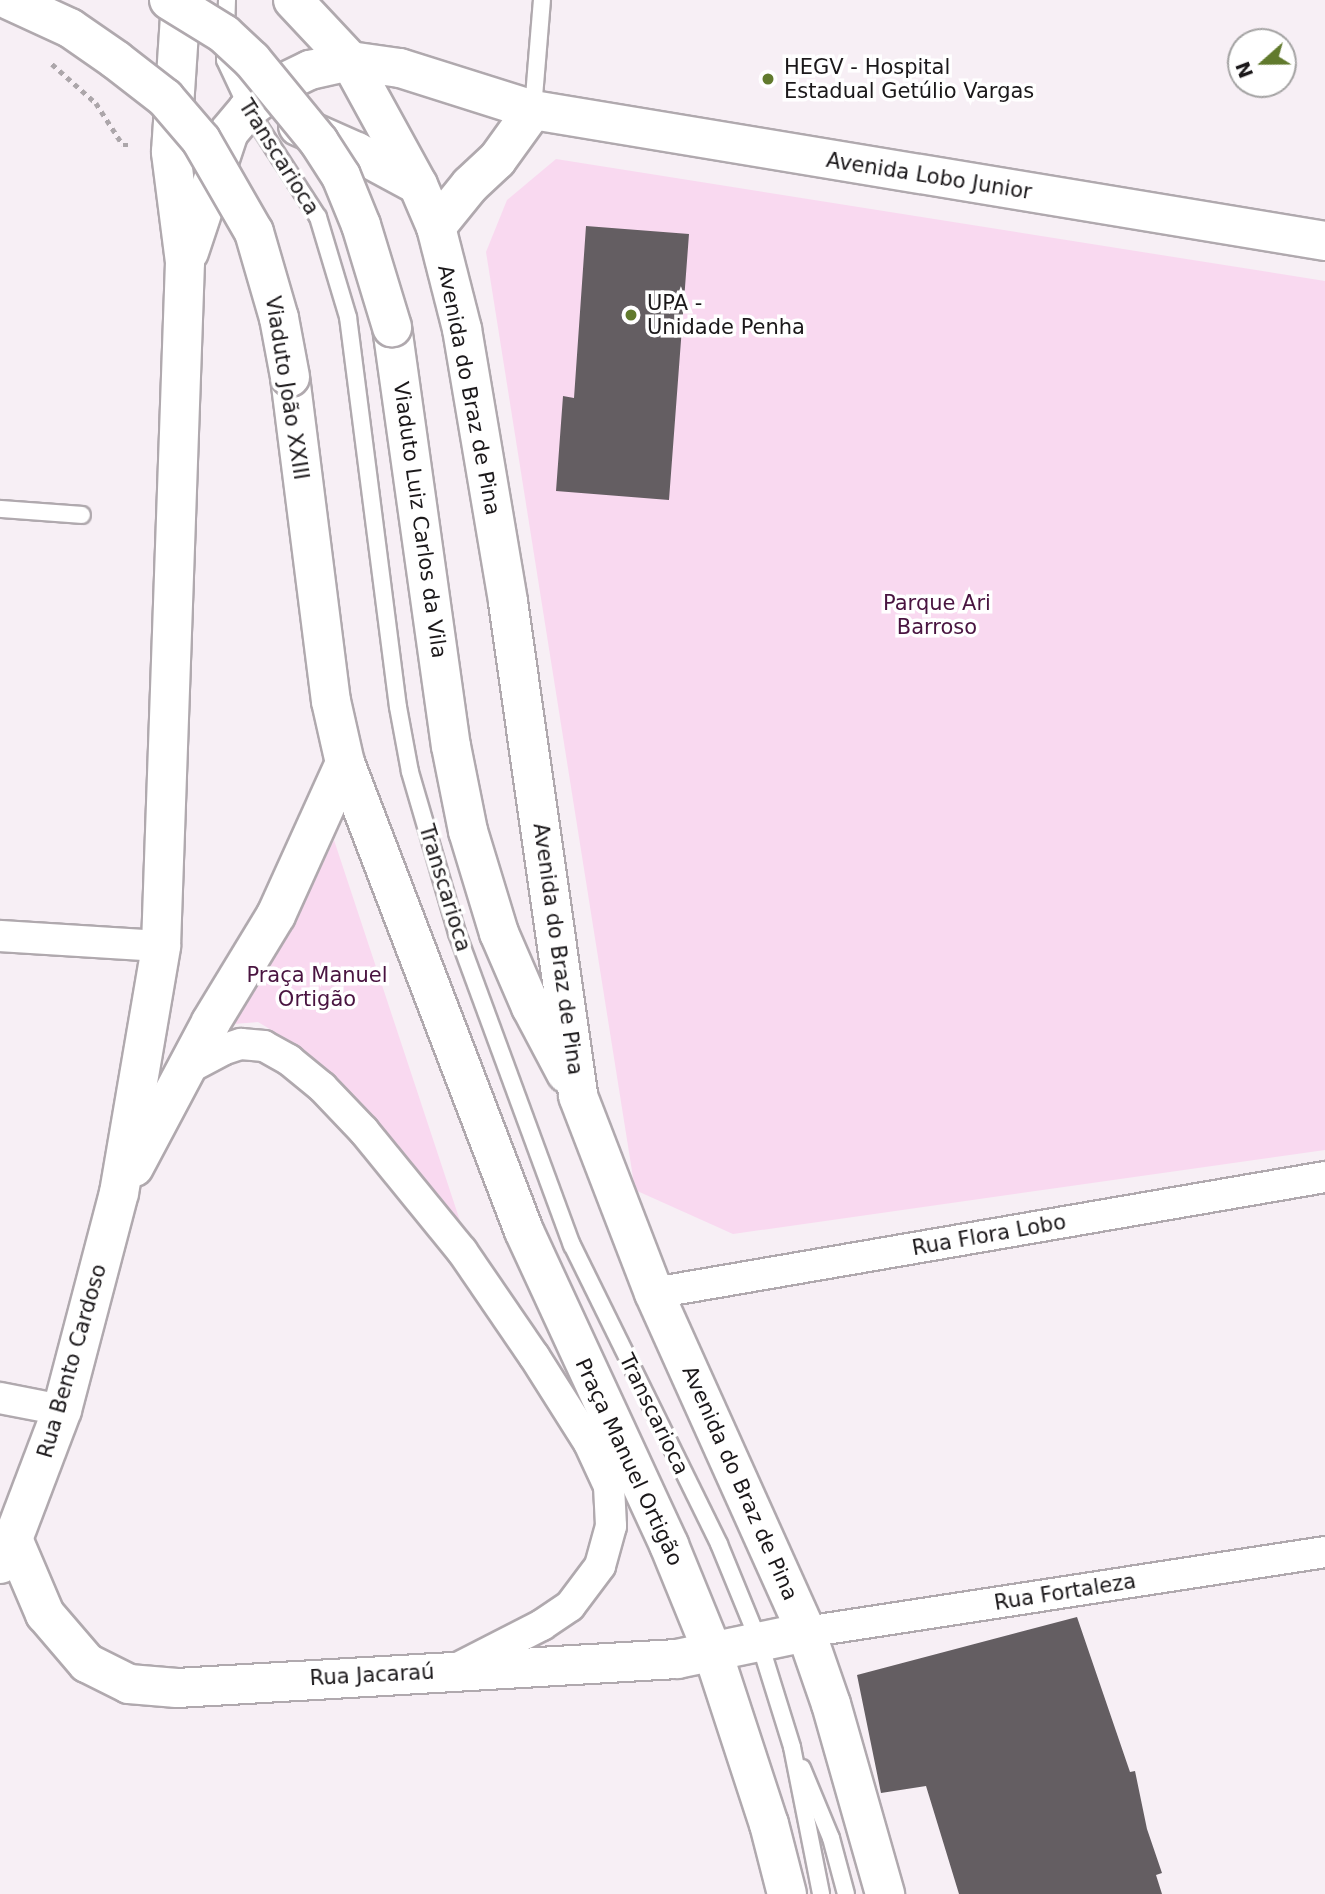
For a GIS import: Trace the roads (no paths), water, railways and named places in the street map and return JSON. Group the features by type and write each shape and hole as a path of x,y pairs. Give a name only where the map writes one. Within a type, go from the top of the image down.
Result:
{"main road":[{"name":"Viaduto João XXIII","path":"9,0 69,28 165,98 201,140 254,232 276,308 290,377 331,701 345,763"},
{"name":"Viaduto Luiz Carlos da Vila","path":"169,0 223,34 253,61 319,142 341,176 361,225 392,327 451,746 468,831 499,933 531,1007 578,1097"},
{"path":"119,1193 161,946 185,262 171,152 181,0"},
{"name":"Avenida do Braz de Pina","path":"293,0 350,61 418,185 436,227 462,329 509,602 578,1097 654,1293 806,1632 831,1704 886,1894"},
{"path":"185,262 245,121 297,76 350,61"},
{"name":"Avenida Lobo Junior","path":"350,61 400,68 533,110 1325,241"},
{"path":"436,227 470,185 497,160 533,110"},
{"path":"245,121 291,123 315,132 418,185"},
{"path":"119,1193 211,1022 276,915 345,763"},
{"name":"Praça Manuel Ortigão","path":"345,763 524,1231 668,1545 713,1653"},
{"name":"Rua Bento Cardoso","path":"7,1552 62,1410 119,1193"},
{"name":"Rua Jacaraú","path":"7,1552 45,1614 87,1663 129,1684 177,1688 677,1659 760,1644 806,1632"},
{"path":"713,1653 769,1824 787,1894"}],"street":[{"path":"0,936 161,946"},
{"path":"187,1069 241,1044 264,1046 289,1060 322,1087 364,1131 461,1251 534,1356 589,1443 608,1486 611,1526 600,1566 570,1606 542,1625 452,1671"},
{"name":"Rua Flora Lobo","path":"654,1293 1325,1177"},
{"path":"0,1398 62,1410"},
{"name":"Rua Fortaleza","path":"806,1632 1325,1552"}],"lane":[{"name":"Transcarioca","path":"227,0 225,60 245,121 318,217 348,317 398,708 410,772 457,933 572,1245 719,1544 760,1644 792,1747 831,1838 846,1894"},
{"path":"533,110 542,0"},
{"path":"0,509 82,515"},
{"name":"Transcarioca","path":"792,1747 821,1894"}],"place":[{"name":"HEGV - Hospital Estadual Getúlio Vargas","path":"768,79"},
{"name":"UPA - Unidade Penha","path":"631,315"}],"park label":[{"name":"Parque Ari Barroso","path":"937,615"}]}
